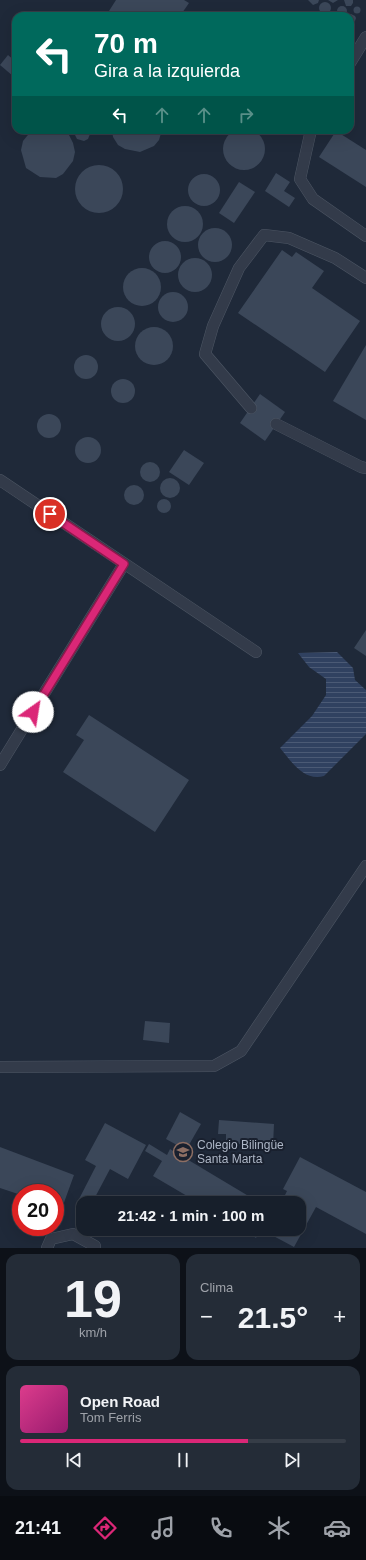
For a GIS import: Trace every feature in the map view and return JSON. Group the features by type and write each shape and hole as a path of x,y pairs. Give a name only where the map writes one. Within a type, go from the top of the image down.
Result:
{"lane":[{"path":"354,56 366,37"},
{"path":"310,134 300,179 313,199 366,236"},
{"path":"251,408 205,354 213,326 239,268 264,235 288,238 335,258 366,278"},
{"path":"276,424 361,467 366,468"},
{"path":"0,480 256,652"},
{"path":"0,765 124,564"},
{"path":"0,1067 214,1066 241,1051 366,866"},
{"path":"47,1248 51,1239 73,1234 96,1247"}],"water":[{"path":"337,652 353,668 355,680 366,690 366,734 324,776 310,776 293,764 280,748 312,716 326,695 326,679 309,667 298,653"}],"building":[{"path":"116,0 184,0 189,3 183,12 109,11"},
{"path":"308,0 319,0 318,3 313,5"},
{"path":"328,0 338,0 333,3"},
{"path":"344,0 353,0 353,3 351,6 346,6"},
{"path":"325,2 331,8 329,12 321,12 319,8 321,4"},
{"path":"342,6 346,9 346,12 337,11"},
{"path":"354,7 360,7 360,13 354,13"},
{"path":"8,55 12,58 12,75 0,65"},
{"path":"29,134 68,134 73,143 75,152 73,161 63,174 56,178 40,177 26,168 21,150 23,141"},
{"path":"90,134 88,139 84,141 77,139 75,135"},
{"path":"113,134 161,134 159,140 154,146 140,152 125,149 118,145"},
{"path":"229,134 259,134 265,149 263,157 259,164 244,170 229,164 223,149"},
{"path":"334,134 341,134 366,150 366,187 319,157"},
{"path":"94,165 104,165 116,172 123,184 123,194 116,206 104,213 94,213 86,209 79,202 75,194 75,184 79,176 86,169"},
{"path":"276,173 290,182 284,191 295,198 289,207 265,191"},
{"path":"201,174 207,174 216,178 220,190 216,202 207,206 201,206 192,202 188,193 188,187 192,178"},
{"path":"239,182 255,192 234,223 219,213"},
{"path":"189,206 198,211 202,217 202,231 198,237 189,242 181,242 172,237 168,231 167,220 172,211 178,207"},
{"path":"212,228 218,228 227,233 231,239 231,251 227,257 218,262 212,262 203,257 198,248 198,242 203,233"},
{"path":"162,241 168,241 177,245 181,257 177,269 168,273 162,273 153,269 149,260 149,254 153,245"},
{"path":"282,250 292,257 296,252 324,271 312,288 360,321 325,372 238,313"},
{"path":"192,258 198,258 202,259 209,265 212,275 211,282 205,289 198,292 192,292 188,291 181,285 178,278 178,272 179,268 185,261"},
{"path":"138,268 146,268 156,273 160,280 160,294 156,301 146,306 138,306 128,301 126,298 123,291 123,283 128,273 131,271"},
{"path":"173,292 184,296 188,307 184,318 173,322 162,318 158,307 162,296"},
{"path":"115,307 121,307 125,308 132,314 135,324 134,331 128,338 121,341 115,341 111,340 104,334 101,327 101,321 102,317 108,310"},
{"path":"150,327 158,327 168,332 172,339 172,353 168,360 158,365 150,365 140,360 138,357 135,350 135,342 140,332 143,330"},
{"path":"366,345 366,420 333,401"},
{"path":"86,355 94,359 98,367 94,375 86,379 78,375 74,367 78,359"},
{"path":"123,379 131,383 135,391 131,399 123,403 115,399 111,391 115,383"},
{"path":"260,394 285,412 265,441 240,423"},
{"path":"49,414 58,417 61,426 58,435 49,438 40,435 37,426 40,417"},
{"path":"88,437 97,441 101,450 97,459 88,463 79,459 75,450 79,441"},
{"path":"184,450 204,463 189,485 169,472"},
{"path":"150,462 157,465 160,472 157,479 150,482 143,479 140,472 143,465"},
{"path":"170,478 177,481 180,488 177,495 170,498 163,495 160,488 163,481"},
{"path":"134,485 141,488 144,495 141,502 134,505 127,502 124,495 127,488"},
{"path":"161,499 167,499 171,503 171,509 167,513 161,513 157,509 157,503"},
{"path":"366,630 366,656 354,648"},
{"path":"89,715 189,780 155,832 63,772 84,740 76,735"},
{"path":"145,1021 170,1023 169,1043 143,1040"},
{"path":"180,1112 201,1124 186,1150 166,1139"},
{"path":"219,1120 274,1124 273,1146 226,1143 226,1134 218,1134"},
{"path":"105,1123 146,1145 128,1179 110,1169 96,1196 81,1196 96,1166 85,1160"},
{"path":"149,1144 167,1155 170,1149 248,1196 187,1196 153,1176 162,1161 145,1151"},
{"path":"0,1147 74,1175 64,1202 64,1184 12,1184 12,1192 0,1188"},
{"path":"300,1157 366,1192 366,1234 316,1207 306,1225 306,1196 284,1196 287,1191 283,1189"},
{"path":"273,1236 300,1236 294,1247"}],"place":[{"name":"Colegio Bilingüe Santa Marta","path":"183,1152"}],"route":[{"path":"33,712 124,564 50,514"}]}
